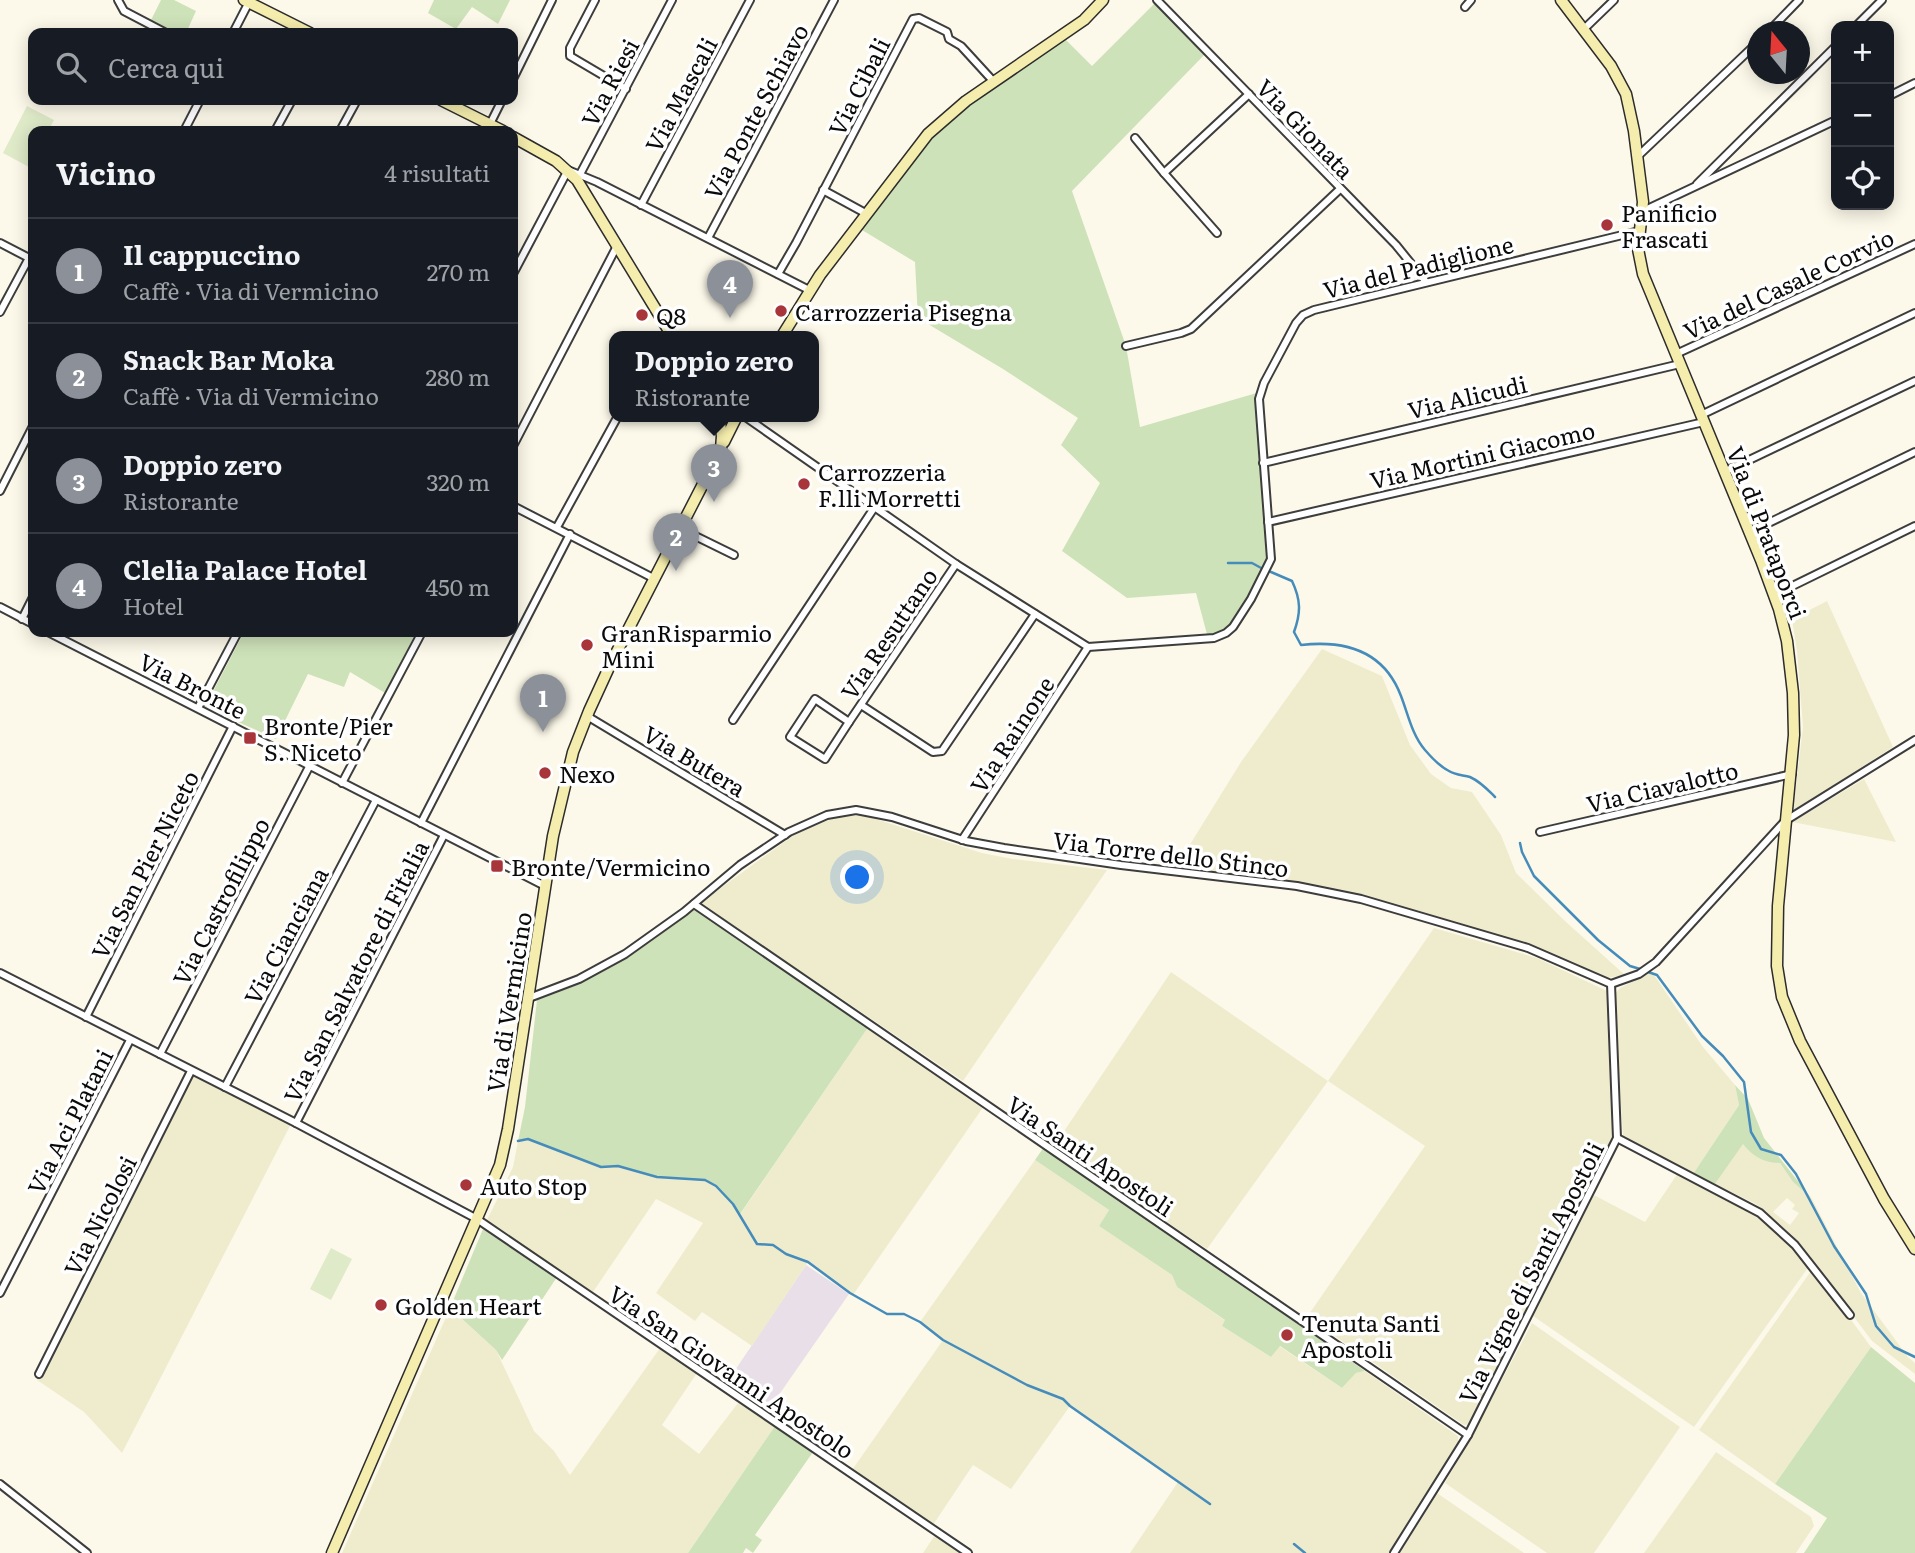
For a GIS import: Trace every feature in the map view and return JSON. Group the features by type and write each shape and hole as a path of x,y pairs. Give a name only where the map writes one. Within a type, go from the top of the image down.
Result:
{"street":[{"path":"118,0 124,11 156,28"},
{"path":"518,69 552,0"},
{"path":"595,0 570,48 570,56 626,89"},
{"name":"Via Riesi","path":"579,177 672,0"},
{"name":"Via Mascali","path":"641,205 750,0"},
{"name":"Via Ponte Schiavo","path":"708,238 834,0"},
{"path":"785,331 810,290 932,129 954,110 1079,24 1103,0"},
{"name":"Via Gionata","path":"1157,0 1396,245 1426,282"},
{"path":"1465,7 1471,0"},
{"path":"1584,29 1614,0"},
{"path":"1779,21 1799,0"},
{"path":"1861,21 1882,0"},
{"path":"235,28 247,1 300,28"},
{"name":"Via di Prataporci","path":"1563,1 1611,66 1624,89 1633,126 1643,211 1639,254 1643,274 1726,471 1783,621 1790,662 1794,723 1777,951 1777,975 1782,997 1813,1065 1881,1193 1915,1249"},
{"name":"Via Cibali","path":"778,274 913,19 919,18 947,32 949,39 961,46 994,82"},
{"path":"1693,188 1831,51"},
{"path":"1637,158 1747,53"},
{"path":"1894,94 1915,83"},
{"path":"1164,173 1249,94"},
{"path":"187,126 197,105"},
{"path":"278,126 289,105"},
{"path":"343,126 354,105"},
{"path":"451,105 491,126"},
{"path":"498,126 501,105"},
{"path":"1643,211 1831,122"},
{"path":"1135,138 1217,233"},
{"path":"518,139 579,177 810,290"},
{"path":"518,265 568,170"},
{"path":"579,177 666,331"},
{"path":"1126,346 1191,329 1340,189"},
{"path":"823,190 867,214"},
{"name":"Via del Padiglione","path":"1088,647 1212,638 1229,631 1251,599 1268,567 1271,551 1259,406 1261,390 1300,317 1314,310 1640,231"},
{"path":"0,243 28,257"},
{"name":"Via del Casale Corvio","path":"1678,359 1915,244"},
{"path":"518,436 618,245"},
{"path":"0,312 28,264"},
{"name":"Via Mortini Giacomo","path":"1268,522 1703,418 1915,313"},
{"name":"Via Alicudi","path":"1263,463 1678,359"},
{"path":"1726,471 1915,381"},
{"path":"557,527 615,422"},
{"name":"Via di Vermicino","path":"332,1553 495,1177 505,1146 545,886 573,752 611,663 721,449 721,422"},
{"path":"721,449 734,422"},
{"path":"752,422 956,564 1088,647"},
{"path":"0,491 28,436"},
{"path":"1750,532 1915,452"},
{"path":"518,508 655,579"},
{"path":"733,720 874,508"},
{"path":"1774,595 1915,526"},
{"path":"681,529 734,555"},
{"path":"518,635 570,534"},
{"name":"Via Resuttano","path":"849,722 815,699 790,737 825,759 956,564"},
{"path":"0,607 28,622"},
{"path":"22,619 28,607"},
{"path":"861,705 933,752 942,751 1035,614"},
{"name":"Via Bronte","path":"58,637 545,886"},
{"path":"198,708 235,637"},
{"path":"342,783 419,637"},
{"path":"421,823 517,637"},
{"name":"Via Rainone","path":"962,840 1088,647"},
{"name":"Via Butera","path":"587,716 785,835"},
{"name":"Via San Pier Niceto","path":"86,1017 233,726"},
{"path":"1611,984 1634,977 1653,965 1785,821 1915,740"},
{"name":"Via Castrofilippo","path":"160,1054 310,765"},
{"name":"Via Ciavalotto","path":"1540,832 1792,774"},
{"name":"Via Cianciana","path":"225,1087 376,800"},
{"name":"Via Torre dello Stinco","path":"529,998 567,984 610,963 655,934 740,865 785,835 823,817 856,810 892,817 962,840 1094,862 1297,886 1353,897 1528,948 1611,984"},
{"name":"Via San Salvatore di Fitalia","path":"296,1123 444,835"},
{"name":"Via Santi Apostoli","path":"694,904 1468,1435"},
{"path":"0,973 296,1123 477,1219"},
{"name":"Via Vigne di Santi Apostoli","path":"1394,1553 1468,1435 1617,1138 1611,984"},
{"name":"Via Aci Platani","path":"0,1293 130,1040"},
{"name":"Via Nicolosi","path":"39,1374 191,1071"},
{"path":"1617,1138 1760,1213 1795,1245 1850,1315"},
{"name":"Via San Giovanni Apostolo","path":"477,1219 968,1553"},
{"path":"0,1484 88,1553"}],"shaded area":[{"path":"1827,601 1893,747 1793,811 1803,727 1792,619"},
{"path":"1322,649 1382,676 1410,745 1431,774 1451,788 1472,792 1501,835 1516,873 1625,975 1606,978 1529,943 1467,929 1396,905 1288,880 1176,867 1241,762"},
{"path":"1864,779 1896,842 1792,822"},
{"path":"863,815 982,853 1107,870 963,1081 700,903 791,837 816,824 839,817"},
{"path":"1434,928 1537,958 1607,991 1614,1133 1470,1424 1464,1425 1307,1317 1425,1146 1328,1081"},
{"path":"1171,972 1328,1081 1207,1249 1054,1146"},
{"path":"1652,972 1703,1047 1735,1085 1739,1105 1693,1174 1623,1137 1614,995 1620,988"},
{"path":"869,1026 984,1106 853,1295 808,1262 752,1346 702,1312 695,1321 656,1293 703,1223 656,1199 593,1292 486,1222 513,1167 518,1141 528,1139 601,1167 618,1166 657,1177 705,1180 716,1186 741,1213"},
{"path":"193,1073 291,1124 122,1453 84,1412 37,1380"},
{"path":"1743,1143 1759,1158 1780,1163 1793,1182 1812,1199 1861,1293 1915,1363 1915,1374 1872,1341 1793,1236 1756,1204 1715,1184","holes":["1787,1198 1795,1205 1792,1209 1799,1213 1790,1225 1773,1212"]},
{"path":"1035,1160 1109,1210 1099,1226 1172,1275 1177,1287 1226,1321 1222,1326 1271,1357 1279,1346 1342,1388 1356,1373 1365,1371 1458,1436 1458,1443 1390,1553 1130,1553 1178,1482 1070,1406 1011,1489 973,1465 933,1525 852,1470 943,1340 920,1322"},
{"path":"1678,1173 1743,1205 1803,1255 1810,1265 1694,1427 1533,1316 1594,1195 1645,1222"},
{"path":"806,1265 849,1294 767,1412 725,1385"},
{"path":"1813,1268 1871,1347 1775,1484 1699,1430"},
{"path":"450,1308 496,1350 534,1431 554,1451 570,1475 660,1348 697,1373 662,1425 699,1454 738,1403 775,1426 688,1553 342,1553"},
{"path":"1532,1323 1680,1427 1594,1553 1547,1553 1445,1483"},
{"path":"1716,1452 1811,1517 1814,1526 1796,1553 1644,1553"},
{"path":"1437,1493 1524,1553 1399,1553"},
{"path":"935,1535 961,1553 923,1553"}],"green space":[{"path":"161,0 174,0 196,11 188,28 167,28 151,20"},
{"path":"434,0 510,0 498,24 472,7 457,28 428,13"},
{"path":"1158,0 1208,51 1072,191 1126,346 1140,427 1260,392 1271,559 1231,629 1208,638 1196,593 1127,598 1062,551 1100,483 1061,445 1078,418 918,318 915,262 857,227 937,124 1062,36 1092,66"},
{"path":"27,106 54,120 51,126 28,126 28,166 3,153"},
{"path":"241,637 413,637 385,693 350,672 344,687 308,674 276,739 205,707"},
{"path":"694,907 869,1026 740,1214 716,1186 705,1180 657,1177 618,1166 601,1167 528,1139 518,1141 525,1107 537,1000 580,983 620,961 658,936"},
{"path":"1735,1085 1748,1099 1764,1138 1812,1199 1793,1182 1780,1163 1759,1158 1743,1144 1715,1184 1693,1174 1739,1105"},
{"path":"1044,1147 1365,1371 1356,1373 1342,1388 1280,1346 1271,1357 1222,1326 1225,1320 1177,1287 1172,1275 1099,1226 1109,1210 1035,1160"},
{"path":"483,1229 557,1277 502,1360 496,1350 450,1308"},
{"path":"331,1248 352,1259 331,1300 310,1289"},
{"path":"1871,1347 1915,1383 1915,1553 1804,1553 1827,1518 1775,1484"},
{"path":"775,1426 813,1452 755,1535 762,1540 753,1553 746,1548 743,1553 688,1553"}],"waterway":[{"path":"1228,563 1252,563 1263,569"},
{"path":"1271,572 1292,581 1295,588 1299,607 1294,632 1301,645 1347,647 1373,659 1394,681 1414,731 1425,750 1446,769 1474,779 1495,797"},
{"path":"1520,843 1534,876 1598,940 1630,966 1640,969"},
{"path":"1648,972 1657,975 1702,1036 1744,1082 1751,1132 1761,1149 1781,1155 1796,1174 1834,1246 1866,1294 1876,1326 1894,1347 1915,1357"},
{"path":"518,1141 528,1139 601,1167 618,1166 657,1177 705,1180 716,1186 733,1204 757,1244 773,1245 786,1254 808,1262 850,1293 887,1314 904,1314 920,1322 943,1340 1027,1385 1063,1399 1210,1504"},
{"path":"1294,1544 1305,1553"}],"place":[{"name":"Panificio Frascati","path":"1607,225"},
{"name":"Carrozzeria Pisegna","path":"781,311"},
{"name":"Q8","path":"642,315"},
{"name":"Clelia Palace Hotel","path":"730,318"},
{"name":"Carrozzeria F.lli Morretti","path":"804,484"},
{"name":"Doppio zero","path":"714,502"},
{"name":"Snack Bar Moka","path":"676,571"},
{"name":"GranRisparmio Mini","path":"587,645"},
{"name":"Il cappuccino","path":"543,732"},
{"name":"Bronte/Pier S. Niceto","path":"250,738"},
{"name":"Nexo","path":"545,773"},
{"name":"Bronte/Vermicino","path":"497,866"},
{"name":"Auto Stop","path":"466,1185"},
{"name":"Golden Heart","path":"381,1305"},
{"name":"Tenuta Santi Apostoli","path":"1287,1335"}]}
